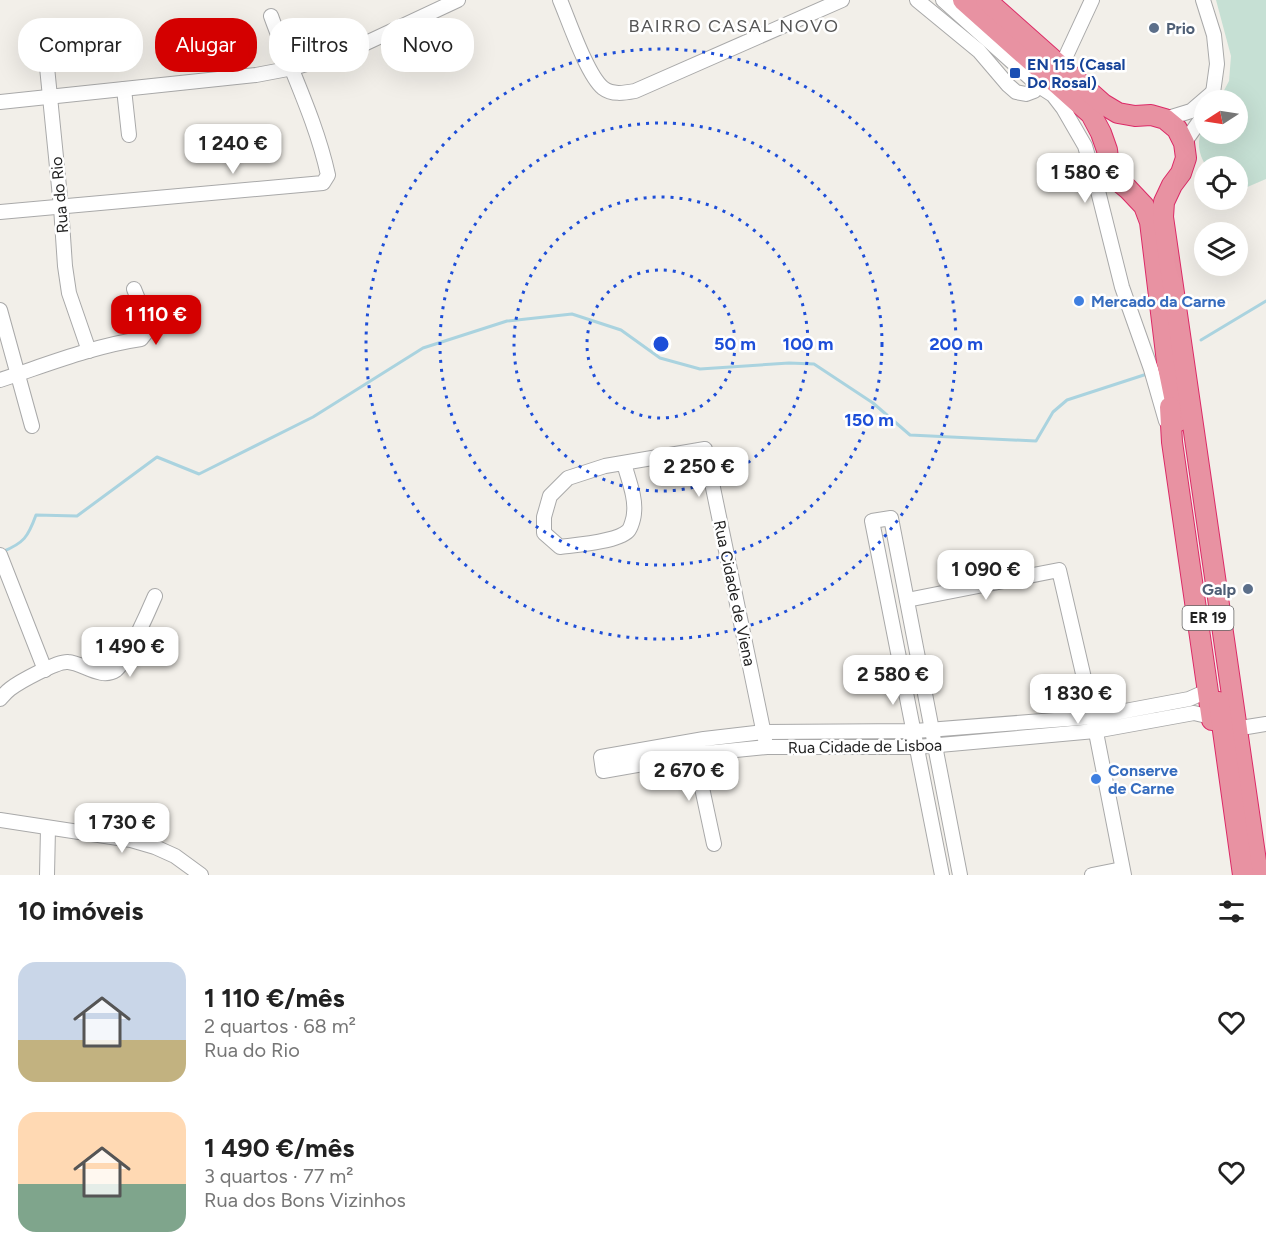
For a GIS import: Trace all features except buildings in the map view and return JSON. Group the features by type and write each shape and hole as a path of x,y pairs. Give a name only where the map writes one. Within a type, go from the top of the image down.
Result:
{"highway":[{"path":"963,0 1091,114 1101,133 1107,150 1109,166 1116,179 1128,189 1143,194 1158,192 1172,185"},
{"path":"986,0 1103,104 1118,113 1135,116 1150,115 1165,120 1177,129 1184,143 1186,158 1181,173 1164,202 1162,217 1258,875"},
{"path":"1107,150 1112,136 1122,124 1135,116"},
{"name":"ER 19","path":"1128,189 1144,206 1150,222 1167,362 1183,441 1243,875"},
{"path":"1169,266 1187,320 1257,726 1266,856"},
{"path":"1167,362 1172,442 1222,800 1243,875"}],"street":[{"path":"369,42 459,0"},
{"path":"560,0 591,74 604,89 619,94 635,91 842,0"},
{"path":"917,0 979,51 1008,86 1016,92 1026,94 1039,86"},
{"path":"943,0 1039,86 1053,95 1085,146 1122,287 1151,369 1172,442"},
{"path":"1066,56 1092,0"},
{"path":"1203,0 1214,36 1217,64 1214,90"},
{"name":"Rua do Rio","path":"48,72 69,293 89,351"},
{"path":"0,102 272,72"},
{"path":"0,212 323,183 328,175 324,158 294,72"},
{"path":"124,89 129,135"},
{"path":"1165,120 1194,109"},
{"path":"1184,143 1194,129"},
{"path":"0,380 89,351 141,339 148,330 134,289"},
{"path":"0,310 32,426"},
{"name":"Rua Cidade de Viena","path":"624,463 635,515 628,531 588,545 560,547 544,533 544,517 549,496 568,478 605,466 705,449 767,747"},
{"path":"942,875 872,522 891,518 960,875"},
{"path":"0,555 45,670"},
{"path":"907,600 1059,570 1093,717 1123,872 1092,875"},
{"path":"0,699 10,690 63,662 107,673 116,670 121,665 155,596"},
{"name":"Rua Cidade de Lisboa","path":"1207,691 1189,699 1093,717 915,731 764,732 704,739 601,757 603,771 695,754 767,747 934,746 1095,731 1194,713 1211,717"},
{"path":"695,754 714,844"},
{"path":"0,820 147,844 175,856 201,875"},
{"path":"47,875 48,828"}],"green space":[{"path":"1216,0 1266,0 1266,179 1248,187 1248,156 1201,156 1199,146 1199,144 1248,144 1248,90 1224,90 1229,81 1231,56"}],"waterway":[{"path":"1201,340 1266,301"},
{"path":"2,552 15,546 24,538 36,515 77,516 157,457 199,474 313,417 423,348 507,321 572,314 621,330 660,358 700,369 789,363 814,364 873,403 910,435 1036,441 1053,412 1067,400 1147,374"}],"place":[{"name":"Prio","path":"1154,28"},
{"name":"EN 115 (Casal Do Rosal)","path":"1015,73"},
{"name":"Mercado da Carne","path":"1079,301"},
{"name":"Galp","path":"1248,589"},
{"name":"Conserve de Carne","path":"1096,779"}],"district":[{"name":"BAIRRO CASAL NOVO","path":"734,26"}]}
